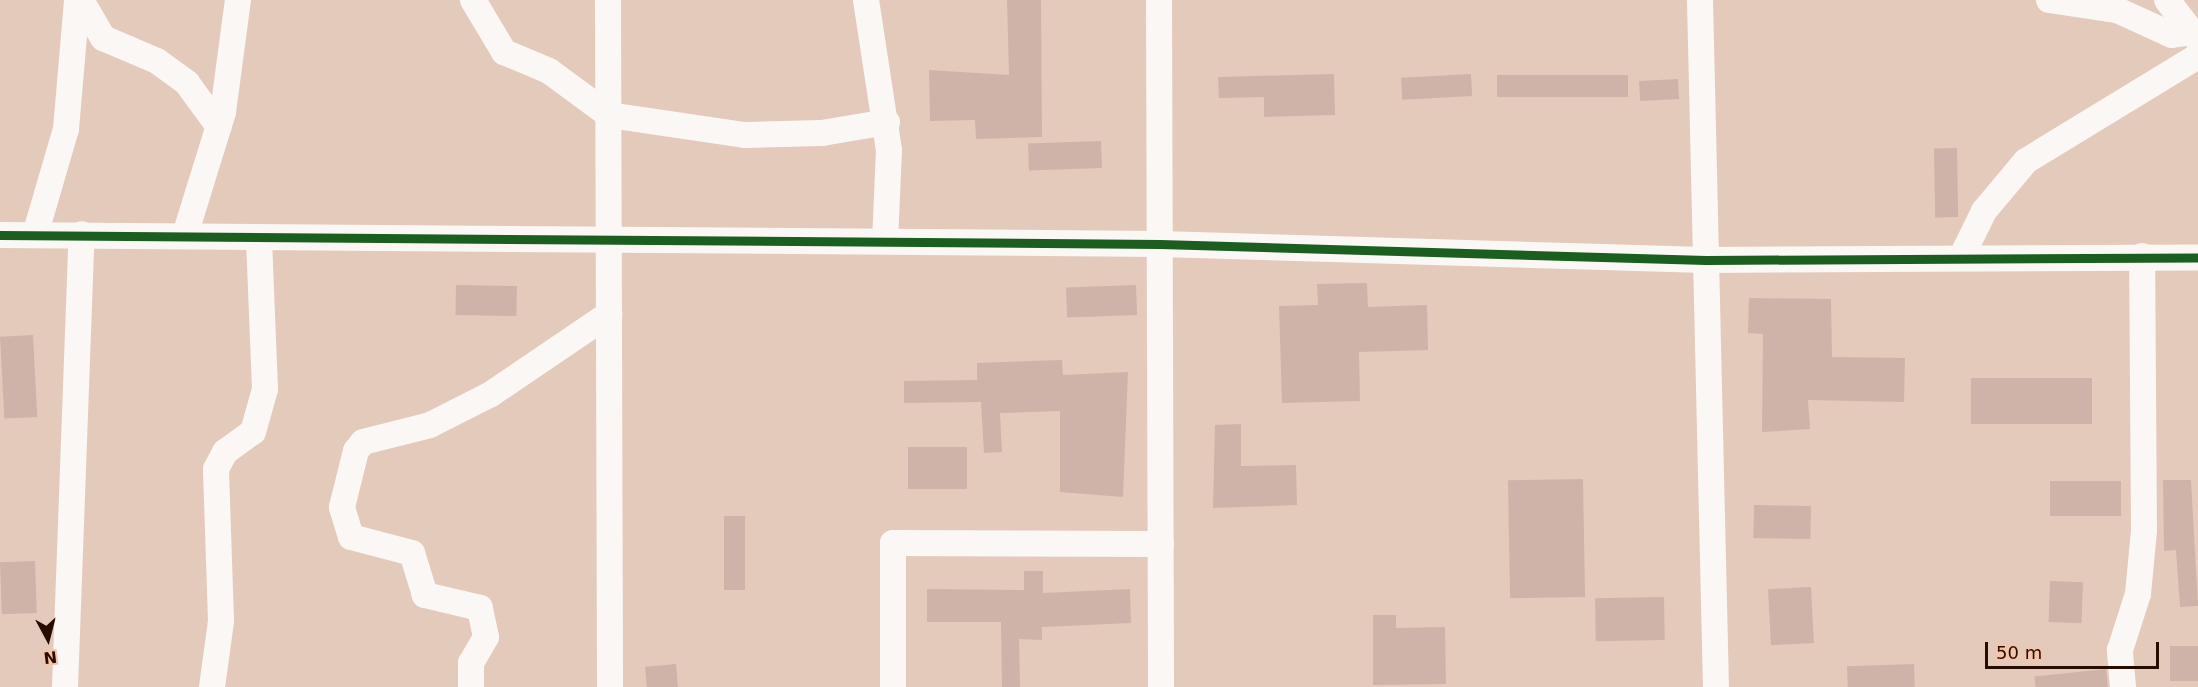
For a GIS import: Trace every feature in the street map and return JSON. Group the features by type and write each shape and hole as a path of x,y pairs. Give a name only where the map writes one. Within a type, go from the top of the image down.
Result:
{"street":[{"path":"79,0 103,38 157,61 187,82 219,127"},
{"path":"35,235 66,129 79,0"},
{"path":"185,235 219,127 238,0"},
{"path":"473,0 504,52 549,71 609,115 745,135 822,133 886,122"},
{"path":"608,0 610,687"},
{"path":"866,0 886,122 885,241"},
{"path":"1159,0 1161,687"},
{"path":"1700,0 1716,687"},
{"path":"2049,0 2098,5 2197,43"},
{"path":"2167,0 2197,43"},
{"path":"1962,256 1984,211 2026,161 2197,43"},
{"path":"65,687 82,234"},
{"path":"0,235 185,235 259,240 609,238 1160,244 1706,260 1962,256 2198,257"},
{"path":"212,687 221,621 216,469 225,452 253,432 265,389 259,240"},
{"path":"2123,687 2120,650 2138,594 2144,530 2142,256"},
{"path":"471,687 471,663 486,638 484,616 473,605 425,595 412,553 351,537 342,507 356,451 363,442 430,424 491,394 609,314"},
{"path":"892,687 893,543 1161,544"}],"building":[{"path":"1007,0 1041,0 1042,137 976,139 975,120 930,121 929,70 1009,75"},
{"path":"1334,74 1335,115 1264,117 1264,97 1219,98 1218,77"},
{"path":"1471,74 1472,96 1402,100 1401,78"},
{"path":"1497,75 1628,75 1628,97 1497,97"},
{"path":"1678,79 1679,99 1640,101 1639,81"},
{"path":"1101,141 1102,168 1029,171 1028,144"},
{"path":"1934,148 1957,148 1958,217 1935,217"},
{"path":"1367,283 1368,307 1427,305 1428,350 1359,352 1360,401 1282,403 1279,306 1318,305 1317,284"},
{"path":"456,285 517,286 516,316 455,315"},
{"path":"1136,285 1137,315 1067,317 1066,287"},
{"path":"1749,298 1831,299 1832,357 1905,358 1904,402 1808,400 1810,429 1762,432 1763,334 1748,333"},
{"path":"33,335 37,417 4,419 0,337"},
{"path":"1062,360 1063,375 1128,372 1123,497 1060,492 1060,411 1000,413 1002,452 984,453 981,402 904,403 904,381 977,380 977,363"},
{"path":"1971,378 2092,378 2092,424 1971,424"},
{"path":"1241,424 1241,466 1296,465 1297,505 1213,508 1215,425"},
{"path":"908,447 967,447 967,489 908,489"},
{"path":"1583,479 1585,597 1510,598 1508,480"},
{"path":"2163,480 2191,480 2198,606 2180,607 2176,550 2164,551"},
{"path":"2050,481 2121,481 2121,516 2050,516"},
{"path":"1754,505 1811,506 1810,539 1753,538"},
{"path":"724,516 745,516 745,590 724,590"},
{"path":"35,561 37,613 2,614 0,562"},
{"path":"1024,571 1043,571 1043,593 1130,589 1131,623 1042,627 1042,640 1019,639 1020,687 1002,687 1001,622 927,622 927,589 1024,590"},
{"path":"2050,581 2083,582 2082,623 2049,622"},
{"path":"1811,587 1814,643 1771,645 1768,589"},
{"path":"1664,597 1665,640 1596,641 1595,598"},
{"path":"1373,615 1396,615 1396,628 1445,627 1446,684 1373,685"},
{"path":"2170,646 2198,646 2198,681 2170,681"},
{"path":"676,664 678,687 647,687 645,667"},
{"path":"1914,664 1915,687 1848,687 1847,666"},
{"path":"2106,669 2108,687 2035,687 2034,677"}],"cycle path":[{"path":"0,235 1160,244 1706,260 2198,257"}]}
